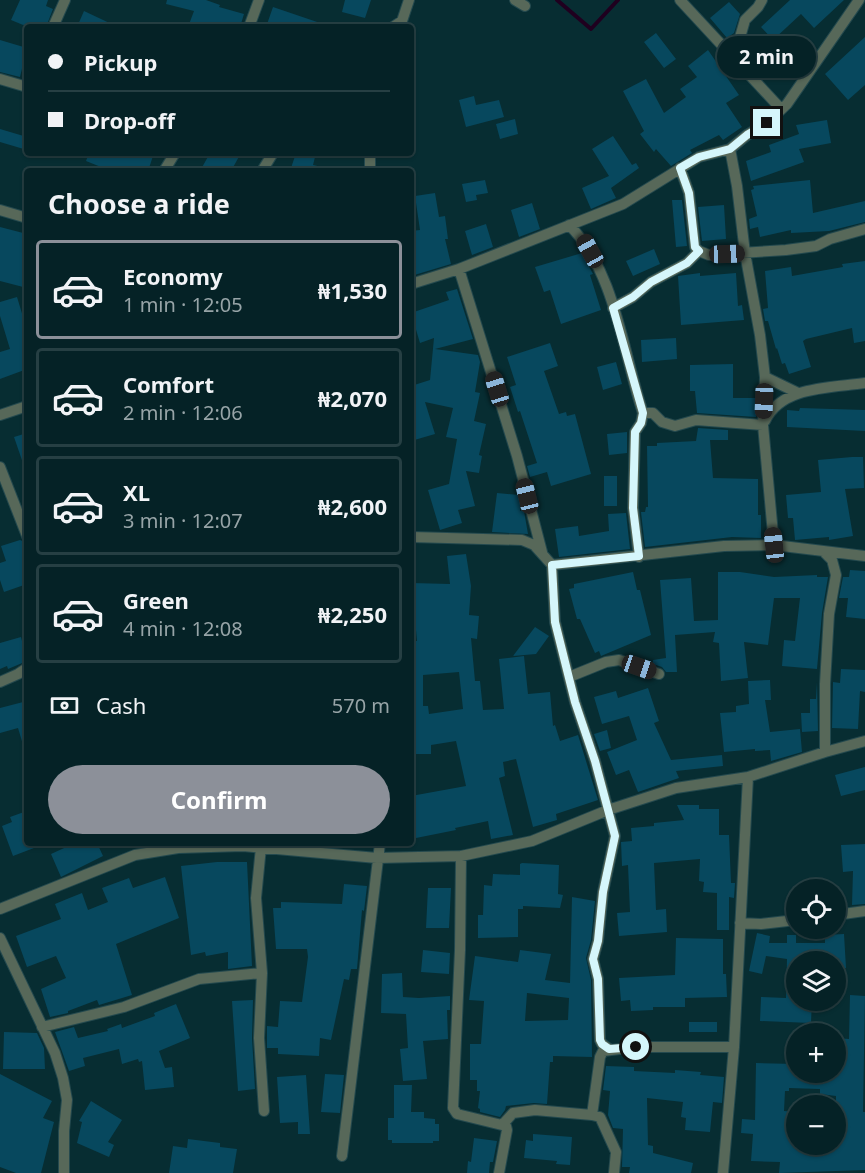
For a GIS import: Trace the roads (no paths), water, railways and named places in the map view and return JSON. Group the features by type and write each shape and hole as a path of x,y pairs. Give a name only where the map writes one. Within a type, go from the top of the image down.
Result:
{"street":[{"path":"54,24 65,0"},
{"path":"250,24 259,0"},
{"path":"398,24 402,21 409,0"},
{"path":"680,0 782,109"},
{"path":"734,58 745,20 762,0"},
{"path":"414,283 459,269 623,204 699,157 730,149 767,123 782,109 805,80 859,0"},
{"path":"0,79 24,86"},
{"path":"730,149 765,377 763,425 774,545"},
{"path":"680,168 689,193 695,247 709,255 816,246 830,239 865,229"},
{"path":"0,210 24,217"},
{"path":"569,225 583,239 596,263 613,308 643,413 641,423 635,432 633,508 639,556"},
{"path":"613,308 633,297 651,282 687,263 699,251"},
{"path":"459,269 514,445 543,555"},
{"path":"765,377 798,393"},
{"path":"763,425 770,410 789,395 865,383"},
{"path":"0,415 24,407"},
{"path":"643,413 653,413 662,422 675,426 696,420 763,425"},
{"path":"0,467 24,528"},
{"path":"414,537 522,540 534,545 552,565 555,622 615,836 603,892 598,941 593,959 598,979 600,1040 609,1049"},
{"path":"552,565 724,546 774,545 865,556"},
{"path":"823,551 832,560 836,575 829,614 825,684 825,752"},
{"path":"569,677 606,662 619,660 659,674"},
{"path":"0,682 24,670"},
{"path":"255,846 377,858 460,856 532,841 609,810 676,788 748,777 865,741"},
{"path":"723,1173 734,1047 748,777"},
{"path":"0,909 135,855 178,848 210,846"},
{"path":"342,1156 379,846"},
{"path":"261,847 256,898 262,973 259,1038 264,1111"},
{"path":"460,856 460,950 453,1108 457,1114 503,1124 507,1130 499,1173"},
{"path":"846,914 865,911"},
{"path":"740,923 761,924 786,921"},
{"path":"0,938 60,1070 67,1100 64,1173"},
{"path":"42,1027 124,1007 199,980 262,973"},
{"path":"592,1115 603,1051 636,1047 734,1047"},
{"path":"503,1124 513,1113 535,1110 592,1115 600,1118 616,1152 614,1173"}],"waterway":[{"path":"557,0 591,29 618,0"}]}
